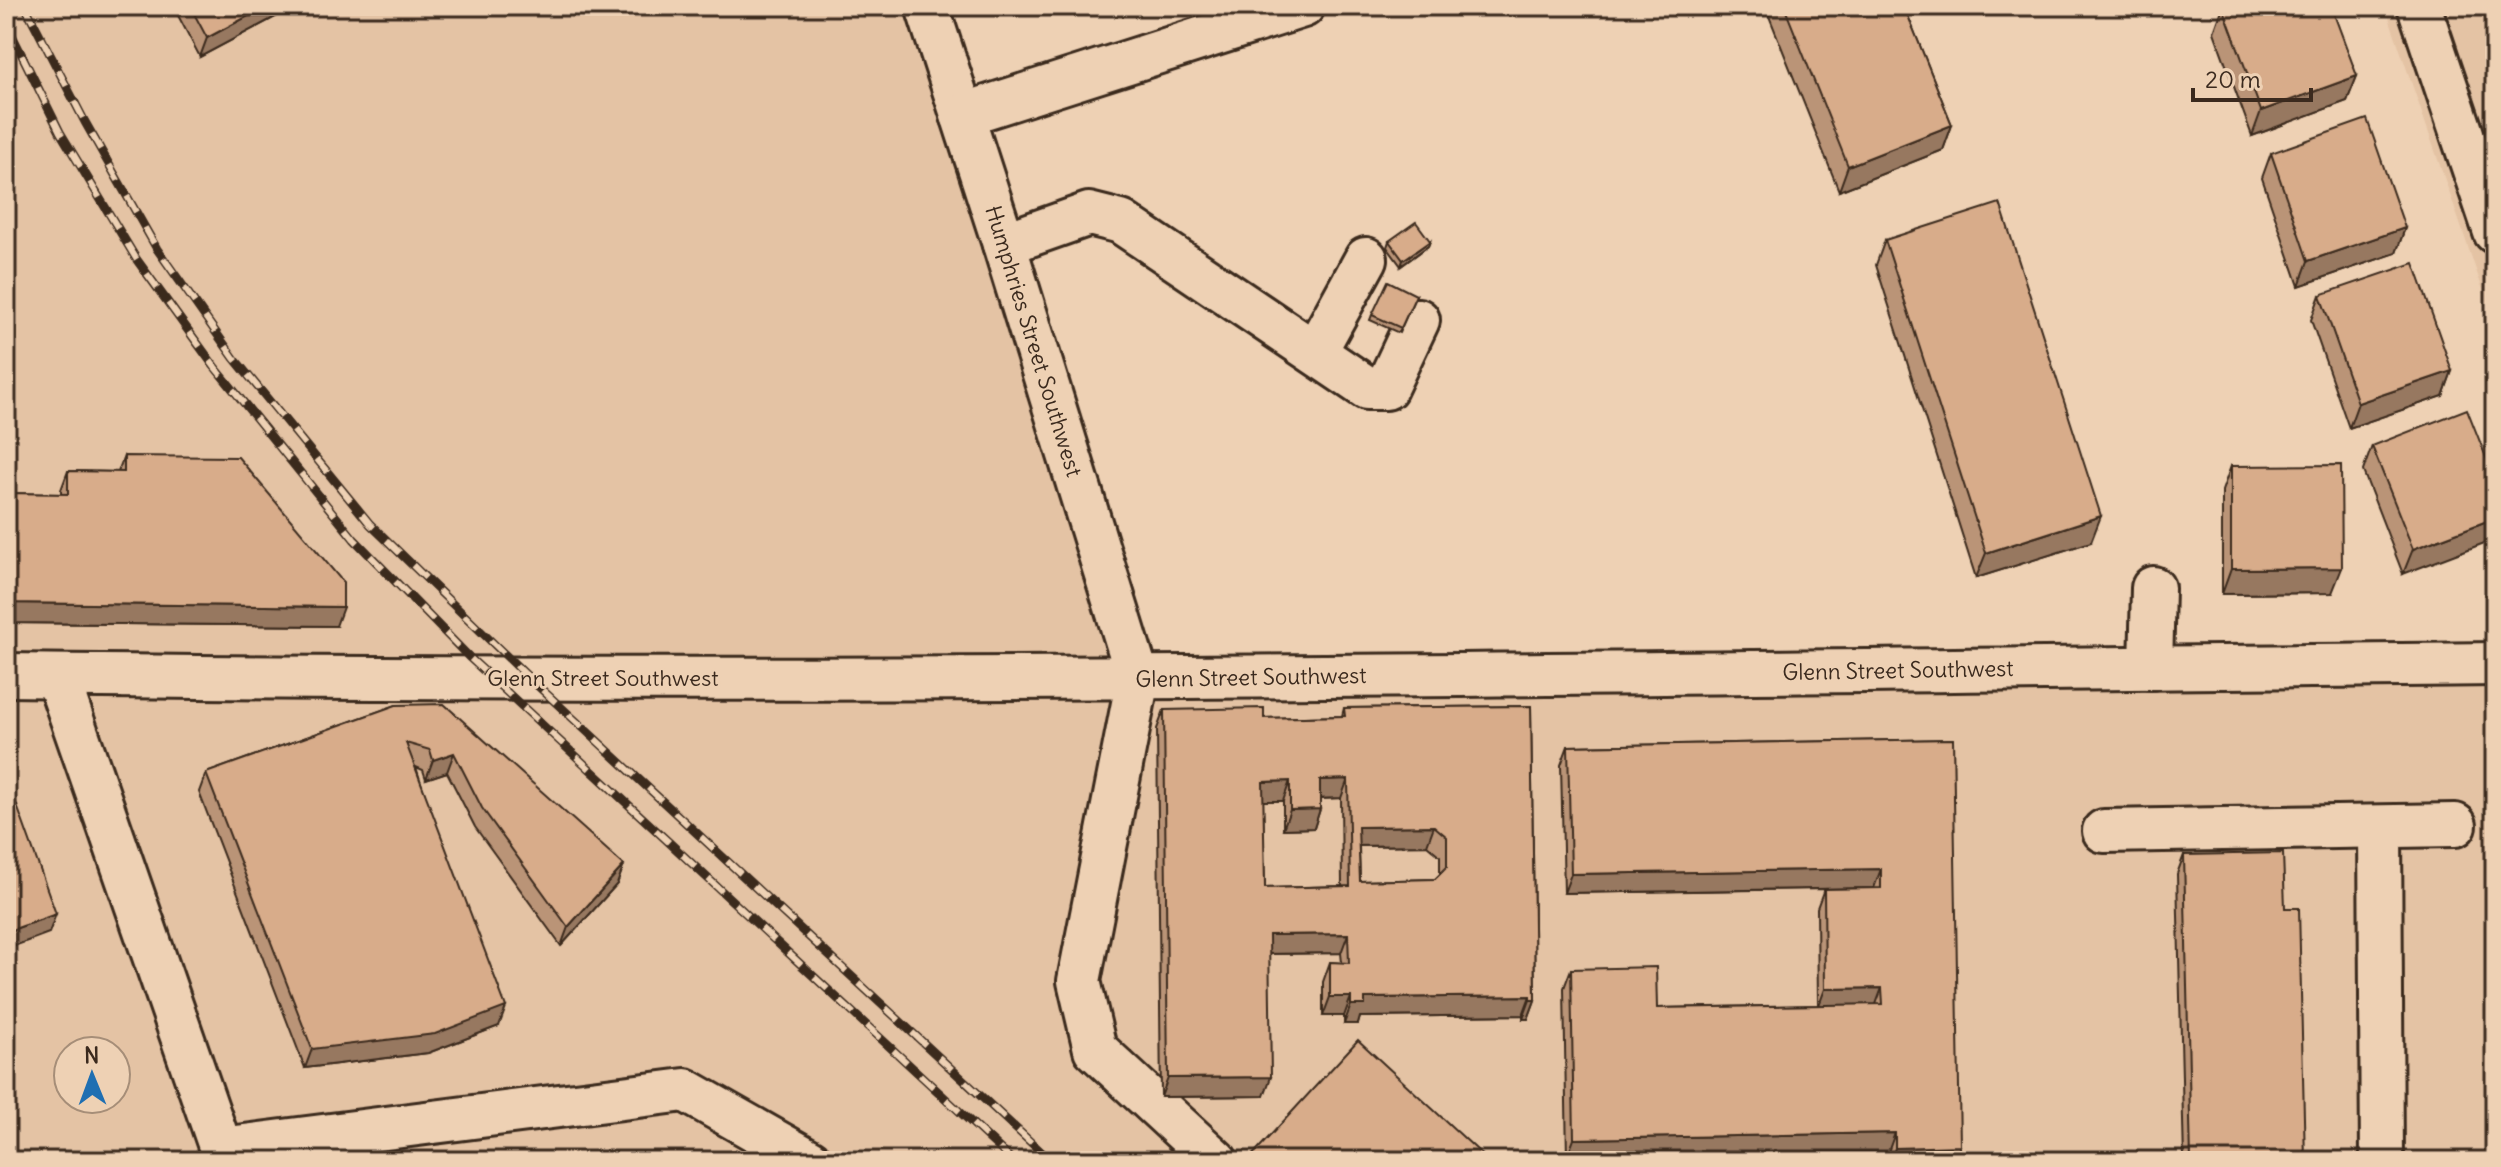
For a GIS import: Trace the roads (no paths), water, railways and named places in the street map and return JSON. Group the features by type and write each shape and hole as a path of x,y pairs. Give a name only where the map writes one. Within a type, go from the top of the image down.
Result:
{"street":[{"name":"Humphries Street Southwest","path":"927,6 1138,678"},
{"path":"962,115 1303,6"},
{"path":"2419,6 2495,232"},
{"path":"1004,244 1089,214 1121,222 1367,388 1386,388 1418,320"},
{"path":"1315,352 1366,259"},
{"path":"2151,668 2153,588"},
{"name":"Glenn Street Southwest","path":"6,675 420,679 1138,678 2495,664"},
{"path":"57,676 225,1155 685,1090 810,1161"},
{"path":"1138,678 1079,981 1095,1049 1216,1161"},
{"path":"2104,831 2455,825"},
{"path":"2380,827 2382,1161"}],"railway":[{"path":"25,6 85,122 157,249 234,358 370,524 524,673 1051,1161"},
{"path":"6,23 60,132 137,260 214,366 354,539 470,658 1013,1161"}]}
